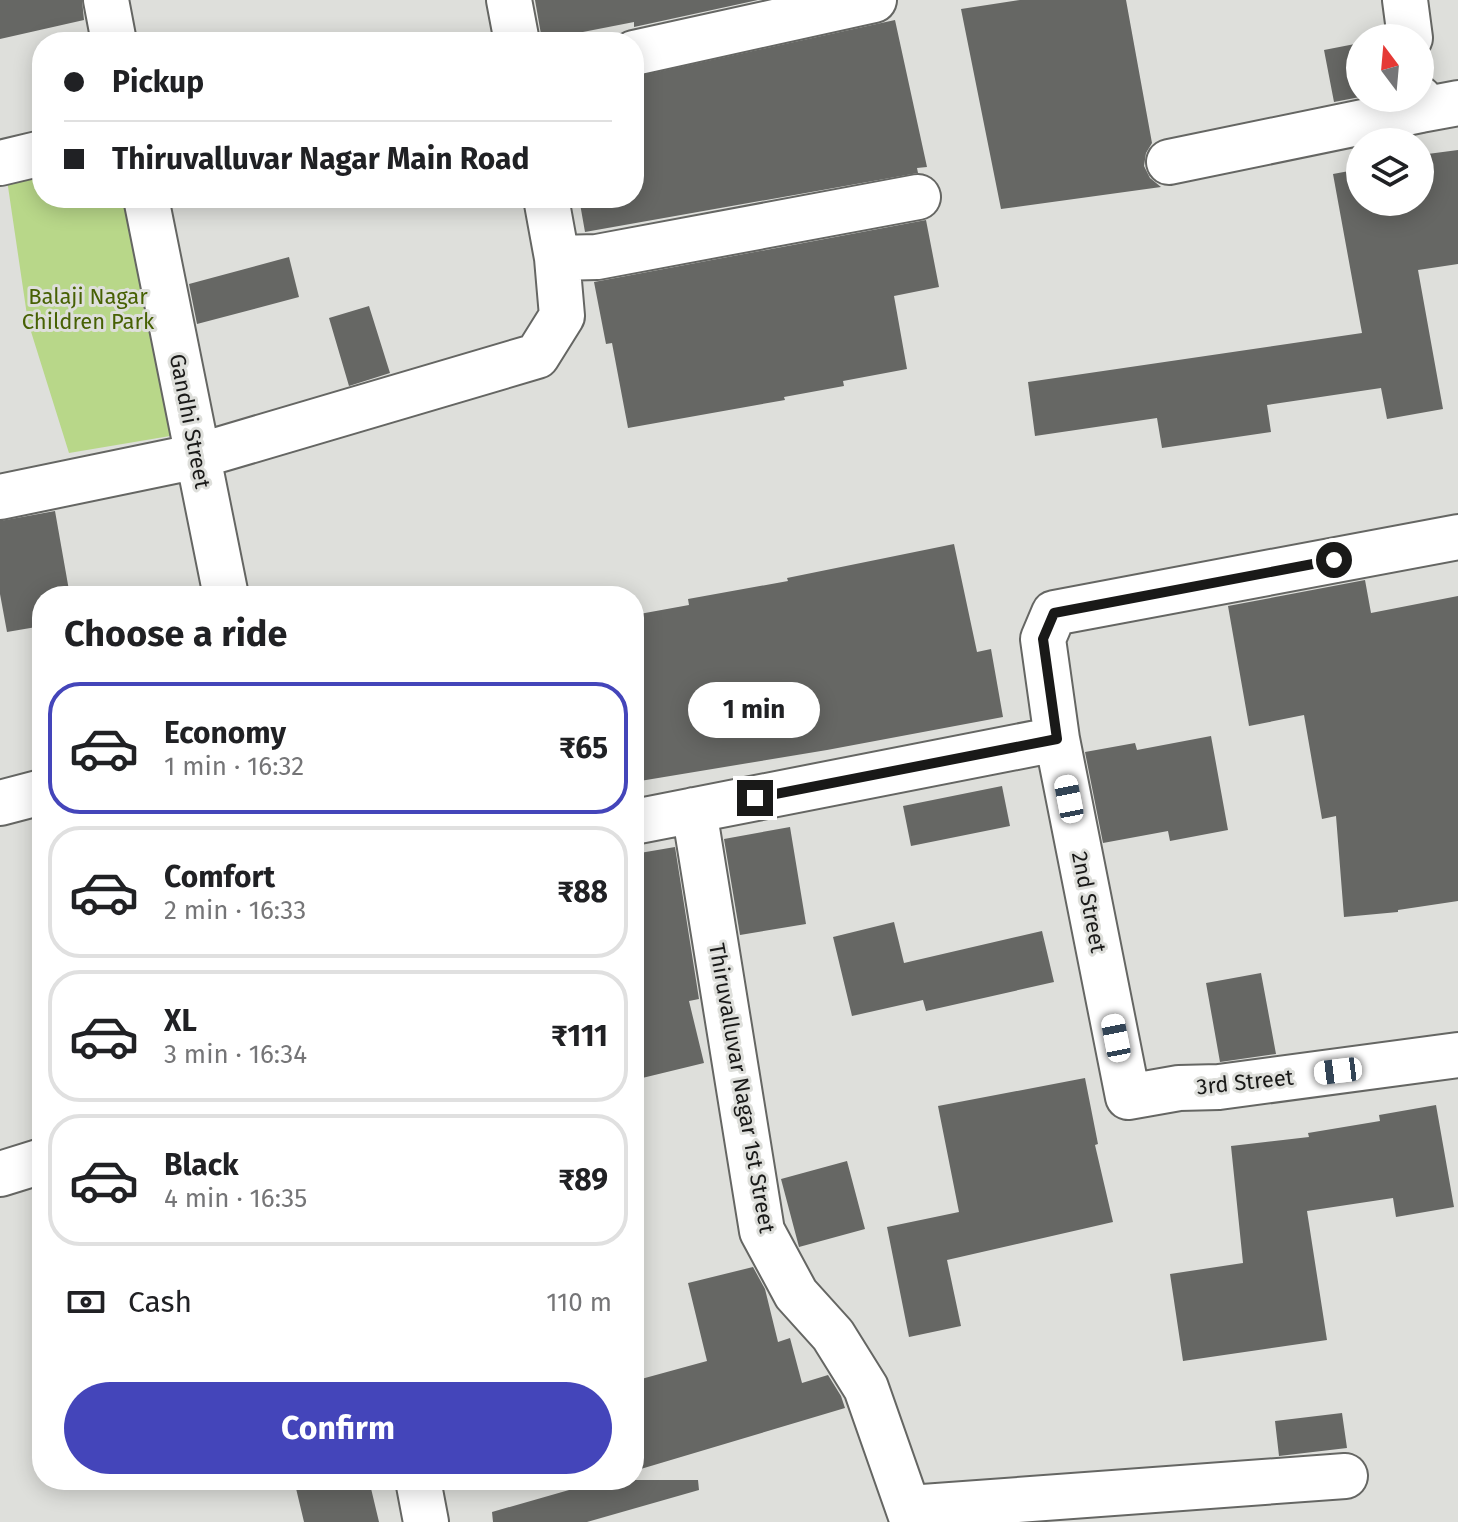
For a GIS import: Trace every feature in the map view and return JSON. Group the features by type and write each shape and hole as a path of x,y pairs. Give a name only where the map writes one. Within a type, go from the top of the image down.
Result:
{"street":[{"path":"106,0 112,32"},
{"path":"509,0 515,32"},
{"path":"644,51 874,0"},
{"path":"1405,0 1408,24"},
{"path":"1169,162 1397,112"},
{"path":"0,163 32,155"},
{"path":"557,258 597,257 918,197"},
{"name":"Gandhi Street","path":"148,208 224,586"},
{"path":"0,497 198,456 537,356 562,316 557,258 548,208"},
{"name":"2nd Street","path":"1128,1097 1057,739 1043,639 1054,613 1458,537"},
{"path":"644,820 1057,739"},
{"path":"0,803 32,795"},
{"name":"Thiruvalluvar Nagar 1st Street","path":"694,810 762,1231 796,1294 833,1335 866,1388 911,1515"},
{"name":"3rd Street","path":"1128,1097 1179,1088 1219,1087 1458,1055"},
{"path":"0,1174 32,1164"},
{"path":"911,1515 1345,1476"},
{"path":"420,1490 426,1522"}],"green space":[{"name":"Balaji Nagar Children Park","path":"32,166 32,208 130,208 176,435 69,453 28,322 6,173"}],"building":[{"path":"0,0 82,0 84,20 0,39"},
{"path":"535,0 758,0 634,27 634,22 583,32 541,32"},
{"path":"1020,0 1126,0 1152,143 1144,166 1150,178 1161,187 1001,209 961,9"},
{"path":"895,20 927,167 917,168 918,173 585,232 581,208 644,208 644,75"},
{"path":"1346,46 1346,100 1334,102 1324,50"},
{"path":"1458,150 1458,264 1418,270 1443,409 1387,419 1381,388 1267,405 1271,432 1162,448 1157,418 1035,436 1028,382 1362,333 1333,174 1346,172 1346,216 1434,216 1434,153"},
{"path":"926,220 939,287 894,296 907,369 843,381 844,386 784,397 785,400 628,428 612,343 606,344 594,282"},
{"path":"289,257 299,297 197,324 189,284"},
{"path":"369,306 390,373 349,386 329,318"},
{"path":"55,511 68,586 32,586 32,628 7,632 0,594 0,521"},
{"path":"954,544 977,652 991,649 1003,717 644,780 644,613 689,605 688,599 788,581 787,578"},
{"path":"1365,580 1371,613 1458,596 1458,901 1398,912 1344,917 1336,816 1322,819 1304,715 1249,726 1228,606"},
{"path":"1211,736 1228,830 1170,841 1168,831 1103,843 1085,752 1135,743 1137,750"},
{"path":"1002,786 1010,826 911,846 903,806"},
{"path":"790,827 806,924 740,935 724,839"},
{"path":"675,847 699,999 689,1001 704,1063 644,1078 644,852"},
{"path":"894,922 904,963 1042,931 1054,982 926,1011 923,1000 852,1016 833,937"},
{"path":"1261,973 1276,1054 1220,1062 1206,983"},
{"path":"1085,1078 1098,1144 1095,1145 1113,1222 947,1260 961,1326 909,1337 887,1227 959,1212 938,1106"},
{"path":"1436,1105 1454,1207 1396,1217 1393,1198 1307,1211 1327,1340 1183,1361 1170,1274 1243,1263 1231,1146 1309,1137 1308,1133 1380,1121 1379,1115"},
{"path":"847,1161 865,1229 799,1247 781,1179"},
{"path":"753,1267 765,1289 778,1342 790,1338 802,1383 828,1375 845,1408 644,1468 644,1378 707,1361 688,1283"},
{"path":"1342,1413 1347,1448 1279,1456 1275,1421"},
{"path":"644,1480 698,1480 699,1490 587,1522 493,1522 492,1512 569,1490 644,1490"},
{"path":"296,1490 371,1490 379,1522 304,1522"}],"route":[{"path":"755,798 1057,739 1043,639 1054,613 1334,560"}]}
